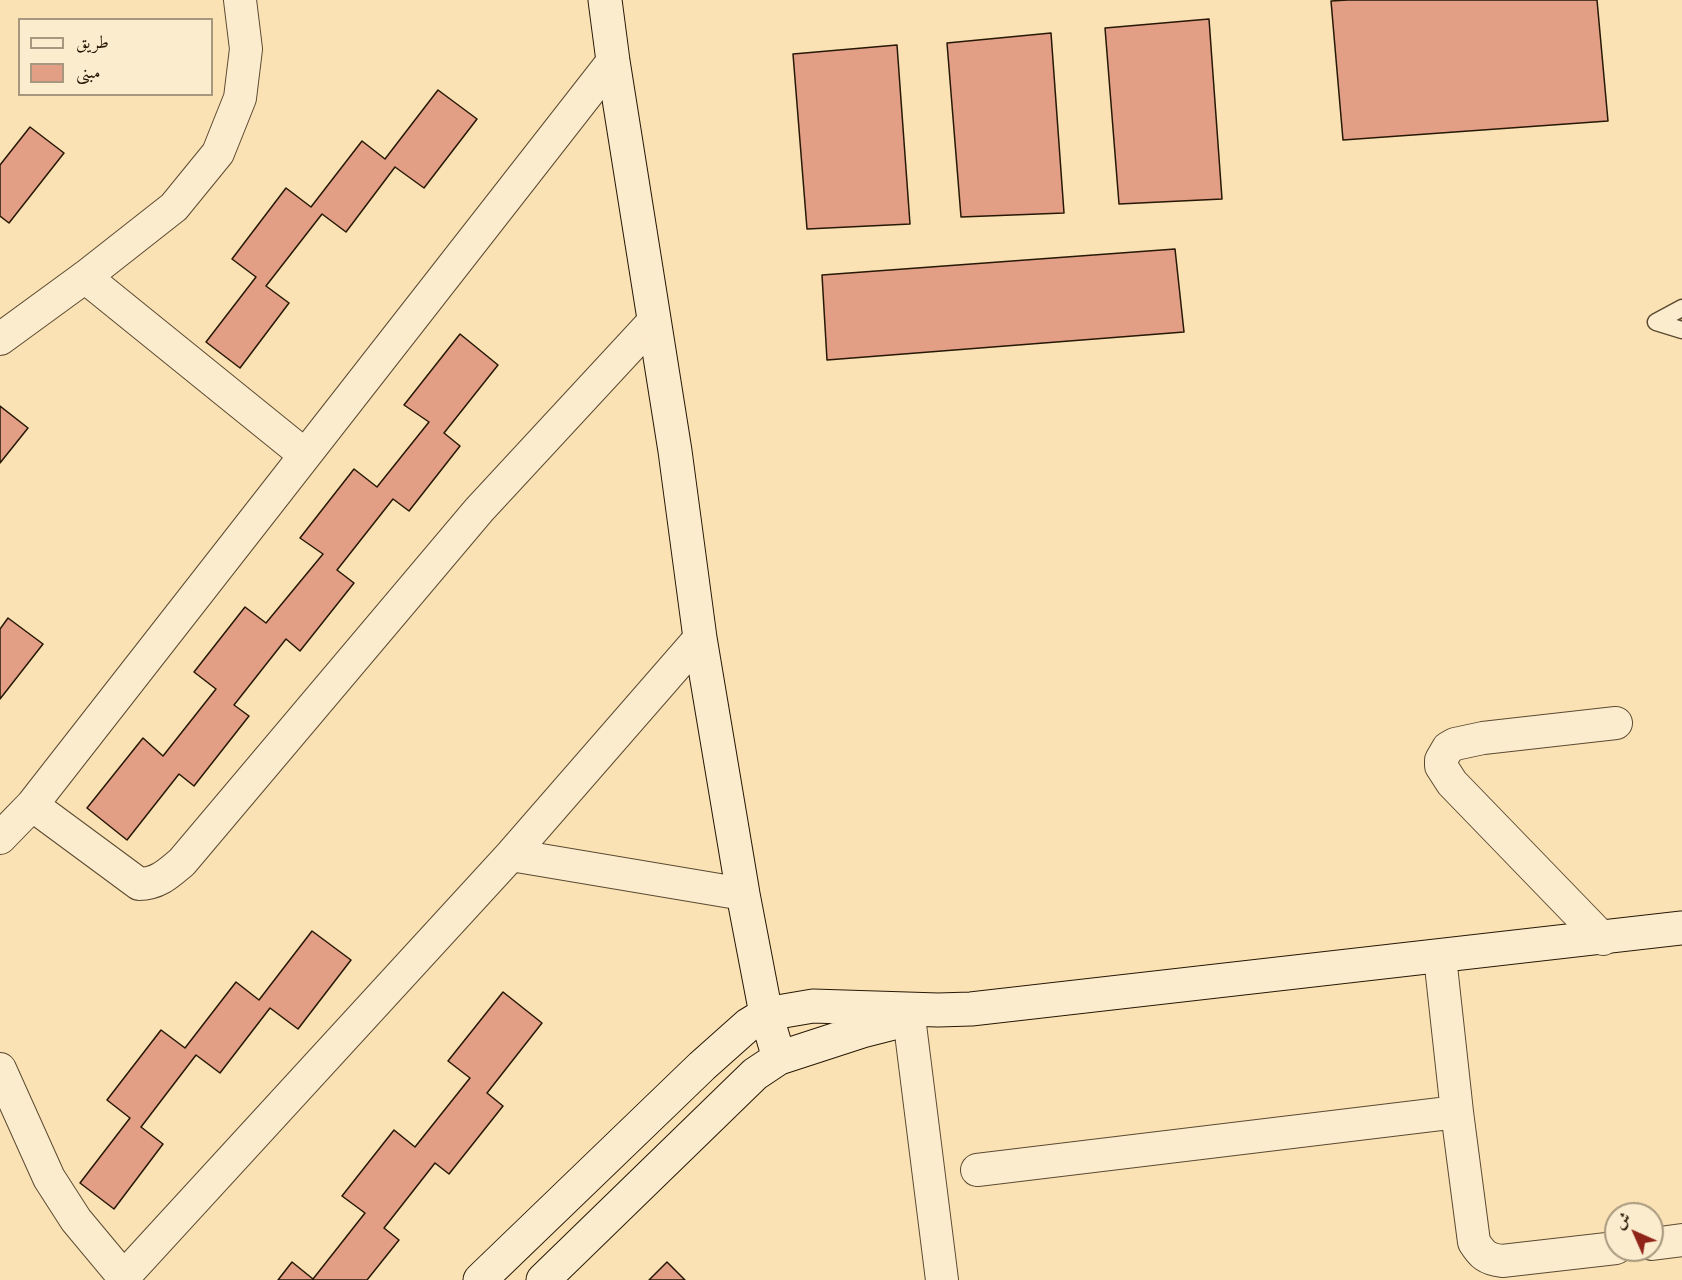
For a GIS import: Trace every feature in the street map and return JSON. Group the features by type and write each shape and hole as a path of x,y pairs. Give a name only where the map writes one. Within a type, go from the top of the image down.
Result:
{"street":[{"path":"0,339 86,278 174,207 218,153 240,98 246,49 240,0"},
{"path":"605,0 675,451 700,638 743,894 766,1014 779,1058"},
{"path":"0,838 32,805 613,61"},
{"path":"86,278 305,455"},
{"path":"32,805 139,884 150,884 163,877 182,862 479,510 654,321"},
{"path":"0,1069 49,1178 76,1220 123,1279 511,855 700,638"},
{"path":"1603,939 1452,783 1441,766 1441,760 1448,748 1455,744 1483,738 1616,723"},
{"path":"511,855 743,894"},
{"path":"480,1280 694,1073 748,1025 766,1014 813,1006 919,1012 1014,1005 1603,939 1682,928"},
{"path":"1440,957 1474,1242 1488,1259 1502,1261 1604,1249"},
{"path":"543,1280 738,1089 779,1058 919,1012"},
{"path":"919,1012 942,1280"},
{"path":"977,1170 1457,1112"},
{"path":"1664,1242 1682,1240"}],"lane":[{"path":"1682,308 1656,322 1682,330"}],"building":[{"path":"1597,0 1608,121 1343,140 1331,1"},
{"path":"1209,19 1222,199 1119,204 1105,28"},
{"path":"1051,33 1064,213 961,217 947,43"},
{"path":"897,45 910,224 807,229 793,54"},
{"path":"438,90 477,119 424,188 395,167 346,232 322,214 266,286 289,303 240,368 206,342 256,277 232,259 286,188 311,207 362,141 385,159"},
{"path":"30,127 64,153 9,223 0,216 0,165"},
{"path":"1175,249 1184,332 827,360 822,275"},
{"path":"460,334 498,365 444,433 460,446 409,511 393,499 337,570 354,583 300,651 286,639 234,705 249,716 194,786 179,774 127,840 87,808 143,738 163,756 216,689 194,672 245,607 266,623 323,554 300,538 354,469 377,487 429,422 404,405"},
{"path":"0,406 28,428 0,463"},
{"path":"8,618 43,644 0,699 0,629"},
{"path":"312,931 351,960 298,1029 270,1008 220,1073 196,1055 141,1127 163,1144 114,1209 80,1183 130,1118 107,1100 161,1030 185,1048 236,982 259,1000"},
{"path":"503,992 542,1023 487,1093 503,1106 449,1174 435,1163 384,1228 399,1240 367,1280 278,1280 292,1262 313,1279 365,1213 342,1196 394,1130 415,1147 470,1078 448,1061"},
{"path":"667,1262 685,1280 649,1280"}]}
